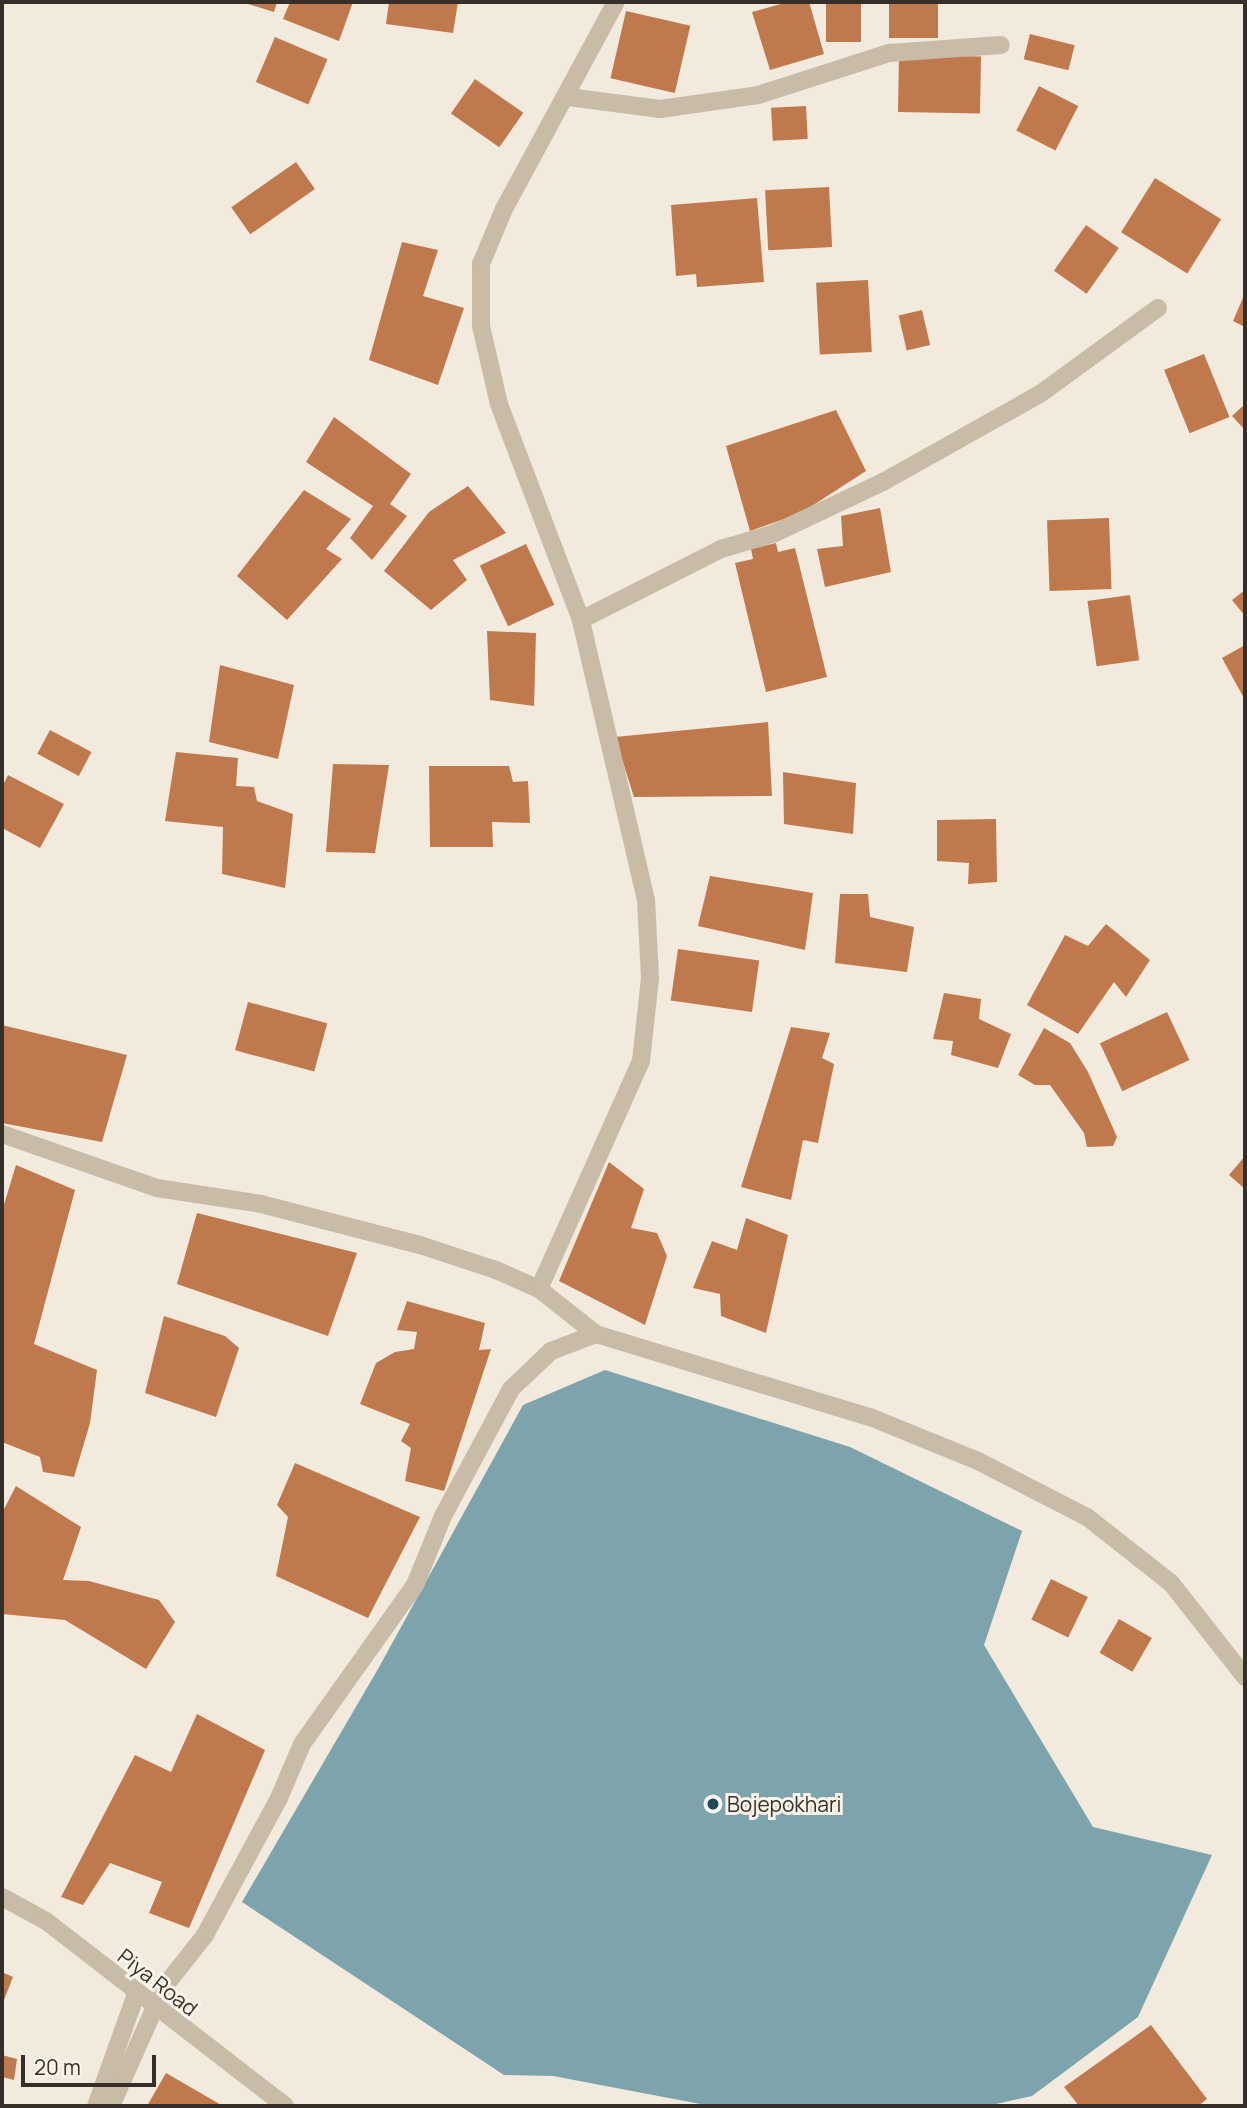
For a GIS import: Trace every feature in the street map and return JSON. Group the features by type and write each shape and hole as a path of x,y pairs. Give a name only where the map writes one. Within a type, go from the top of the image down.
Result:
{"street":[{"path":"539,1289 641,1060 650,978 646,900 582,620 499,404 481,326 481,264 504,208 568,97 616,2"},
{"path":"568,97 660,109 758,95 889,53 1001,45"},
{"path":"582,620 721,549 775,533 883,482 1040,394 1158,308"},
{"path":"2,1134 157,1188 261,1204 420,1245 539,1289 596,1334 870,1417 978,1461 1087,1517 1171,1583 1245,1677"},
{"path":"111,2106 164,1987 205,1934 279,1798 302,1744 415,1585 443,1516 511,1389 551,1351 596,1334"},
{"name":"Piya Road","path":"2,1897 46,1921 155,2009 285,2106"},
{"path":"96,2106 136,1994"}],"water":[{"path":"605,1370 850,1447 1022,1531 984,1645 1093,1827 1212,1855 1138,2017 1032,2096 987,2106 711,2106 553,2076 504,2075 242,1902 378,1669 523,1405"}],"building":[{"path":"242,2 277,2 274,12"},
{"path":"290,2 353,2 339,41 283,19"},
{"path":"389,2 458,2 453,33 386,24"},
{"path":"788,2 809,2 824,54 770,70 752,12"},
{"path":"826,2 861,2 861,42 826,42"},
{"path":"889,2 938,2 938,38 889,38"},
{"path":"626,11 690,26 675,93 610,78"},
{"path":"1030,34 1075,45 1068,70 1024,59"},
{"path":"275,37 327,59 308,104 256,82"},
{"path":"899,55 981,56 980,113 898,112"},
{"path":"475,79 523,113 499,147 451,113"},
{"path":"1039,86 1078,106 1056,151 1016,131"},
{"path":"806,106 808,139 773,141 771,108"},
{"path":"296,162 315,189 250,234 231,207"},
{"path":"1155,178 1221,219 1187,274 1121,232"},
{"path":"829,187 832,247 768,250 765,190"},
{"path":"757,198 764,282 697,287 696,274 676,276 671,205"},
{"path":"1086,225 1119,248 1087,294 1054,271"},
{"path":"402,242 438,250 423,296 464,308 438,385 369,360"},
{"path":"868,280 872,352 820,355 816,283"},
{"path":"1245,293 1245,327 1233,321"},
{"path":"922,310 930,345 907,350 899,315"},
{"path":"1204,354 1229,417 1190,433 1164,370"},
{"path":"1245,404 1245,430 1232,416"},
{"path":"836,410 866,471 801,513 750,531 726,446"},
{"path":"334,417 411,474 390,504 407,516 372,560 350,538 373,506 306,462"},
{"path":"468,486 506,533 453,560 467,580 431,610 384,571 429,512"},
{"path":"304,490 351,519 326,549 342,559 287,620 237,576"},
{"path":"880,508 891,572 825,587 817,549 843,546 841,516"},
{"path":"1109,518 1111,589 1050,591 1047,520"},
{"path":"776,543 778,552 795,548 827,677 766,692 735,563 753,559 751,549"},
{"path":"526,544 554,605 508,626 480,566"},
{"path":"1245,590 1245,616 1232,600"},
{"path":"1130,595 1139,660 1097,666 1087,601"},
{"path":"487,631 536,633 534,706 490,700"},
{"path":"1245,645 1245,700 1222,658"},
{"path":"220,665 294,685 278,759 209,742"},
{"path":"768,722 772,796 634,797 615,737"},
{"path":"50,730 91,752 79,776 37,754"},
{"path":"176,752 238,758 236,786 254,787 257,801 293,814 285,888 222,874 223,827 165,821"},
{"path":"333,764 389,765 375,853 326,852"},
{"path":"429,766 509,766 513,782 528,781 530,823 492,822 493,847 430,847"},
{"path":"783,772 856,783 853,834 784,824"},
{"path":"8,775 64,804 40,848 2,828 2,787"},
{"path":"996,819 997,882 968,884 969,863 937,861 937,820"},
{"path":"710,876 813,893 805,950 698,926"},
{"path":"840,894 868,894 870,917 914,927 907,972 835,963"},
{"path":"1106,924 1150,960 1126,997 1114,982 1078,1034 1027,1005 1065,935 1088,946"},
{"path":"678,949 759,960 752,1012 671,1000"},
{"path":"944,993 981,999 979,1019 1011,1034 998,1068 951,1055 953,1041 933,1039"},
{"path":"248,1002 327,1023 314,1072 235,1050"},
{"path":"1167,1012 1189,1060 1122,1091 1100,1043"},
{"path":"2,1025 127,1055 102,1142 2,1123"},
{"path":"791,1027 830,1033 822,1058 834,1064 818,1143 803,1140 791,1200 741,1187"},
{"path":"1044,1028 1070,1043 1088,1072 1117,1137 1113,1146 1087,1147 1084,1133 1050,1085 1035,1085 1018,1075"},
{"path":"1245,1156 1245,1189 1229,1175"},
{"path":"609,1162 644,1189 631,1228 657,1233 667,1256 645,1325 559,1281"},
{"path":"16,1165 75,1190 34,1344 97,1370 90,1423 74,1477 43,1472 40,1457 2,1442 2,1211"},
{"path":"197,1213 357,1253 328,1336 177,1284"},
{"path":"746,1218 788,1235 766,1333 721,1316 720,1294 693,1288 712,1241 737,1250"},
{"path":"407,1301 485,1323 479,1350 491,1349 444,1491 405,1481 411,1448 401,1441 410,1424 360,1404 376,1363 395,1352 414,1349 417,1332 397,1330"},
{"path":"164,1316 225,1336 239,1348 216,1417 145,1393"},
{"path":"295,1463 420,1517 368,1618 276,1576 288,1517 277,1505"},
{"path":"16,1486 81,1527 63,1580 89,1581 159,1600 175,1622 146,1669 65,1620 2,1614 2,1513"},
{"path":"1051,1579 1088,1597 1068,1637 1031,1619"},
{"path":"1119,1619 1152,1638 1132,1672 1100,1653"},
{"path":"197,1714 265,1750 189,1928 149,1913 162,1882 110,1863 83,1905 61,1897 135,1755 171,1772"},
{"path":"2,1972 13,1977 2,2005"},
{"path":"1151,2025 1207,2099 1198,2106 1079,2106 1064,2087"},
{"path":"2,2055 17,2059 14,2080 2,2077"},
{"path":"166,2073 223,2106 147,2106"}],"place":[{"name":"Bojepokhari","path":"713,1804"}]}
